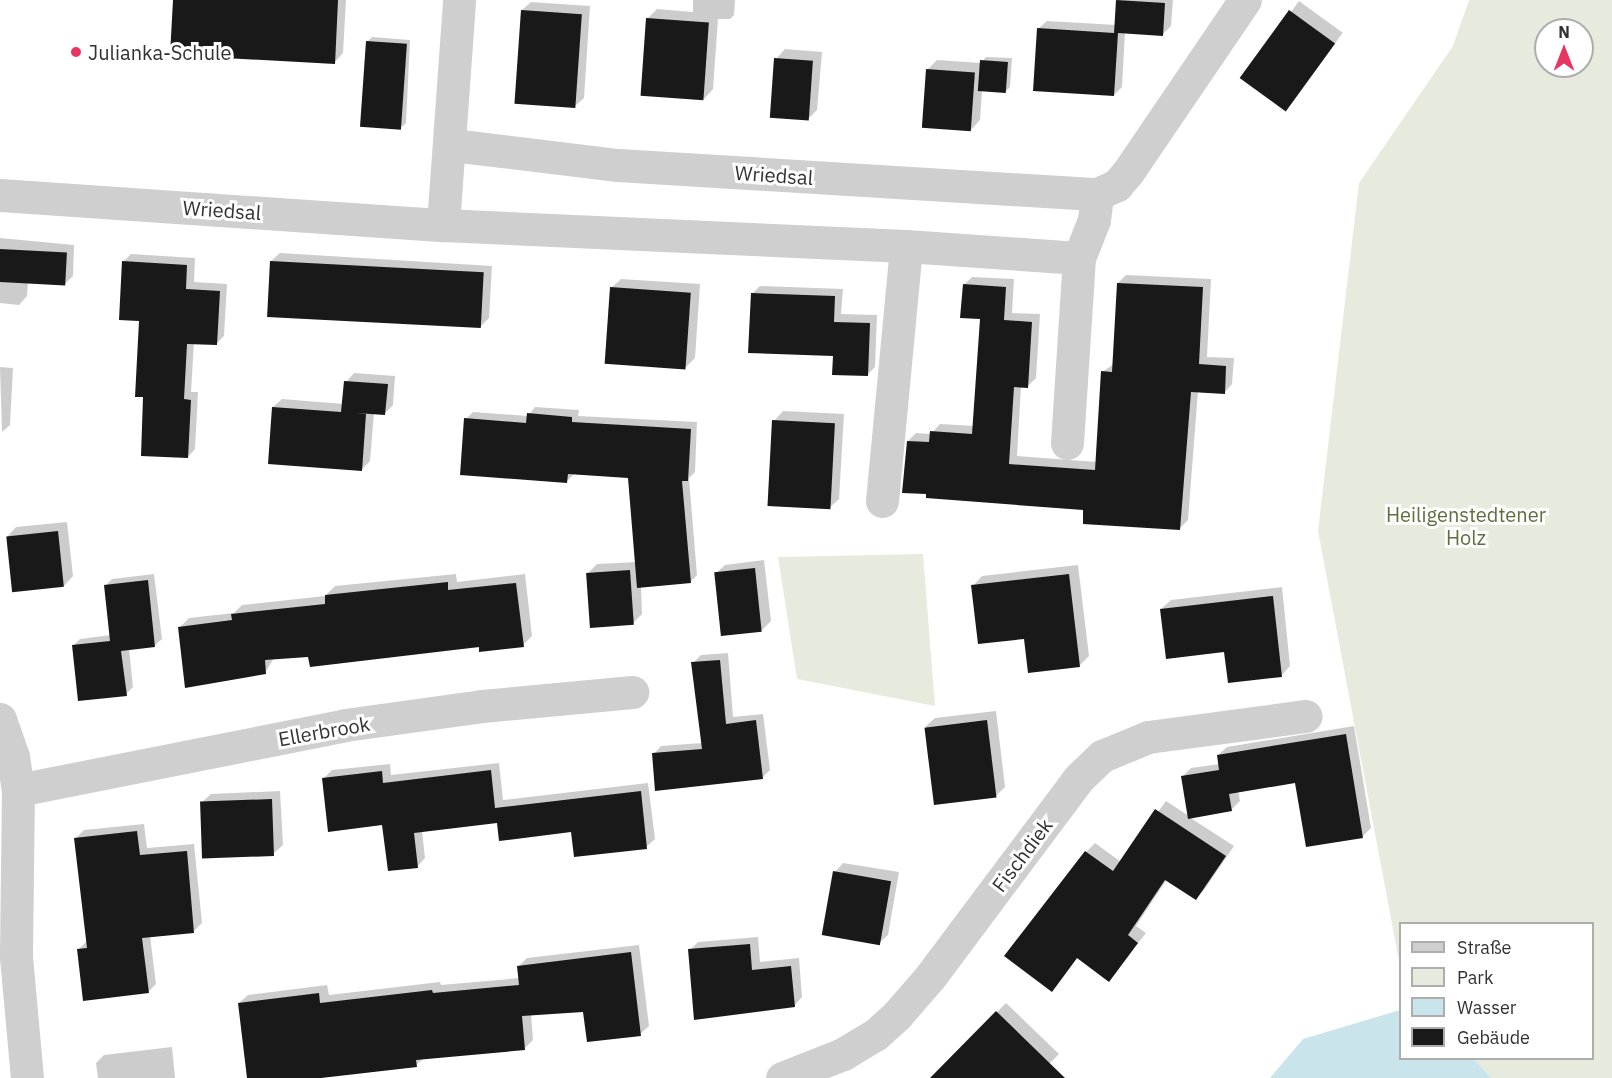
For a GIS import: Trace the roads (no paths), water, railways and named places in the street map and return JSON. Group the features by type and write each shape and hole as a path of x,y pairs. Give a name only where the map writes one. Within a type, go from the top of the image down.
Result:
{"street":[{"path":"443,225 452,146 459,0"},
{"path":"1067,442 1079,258 1094,220 1097,194 1117,184 1128,172 1245,0"},
{"name":"Wriedsal","path":"452,146 618,165 1097,194"},
{"name":"Wriedsal","path":"0,195 443,225 906,246 1079,258"},
{"path":"882,501 906,246"},
{"name":"Ellerbrook","path":"18,790 345,725 482,706 632,692"},
{"name":"Fischdiek","path":"782,1078 843,1054 875,1035 897,1015 930,977 1079,778 1102,756 1148,737 1306,716"},
{"path":"0,719 13,756 18,790 16,957 27,1078"}],"water":[{"path":"1399,1010 1399,1060 1475,1060 1491,1078 1270,1078 1303,1039"}],"place":[{"name":"Julianka-Schule","path":"76,52"}],"park label":[{"name":"Heiligenstedtener Holz","path":"1466,526"}]}
